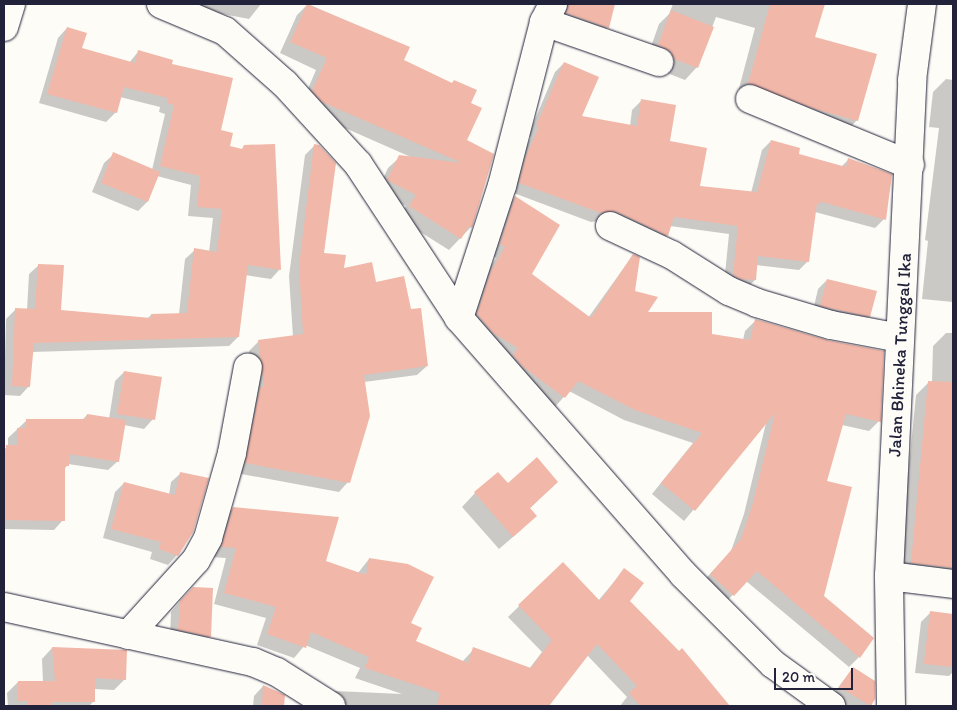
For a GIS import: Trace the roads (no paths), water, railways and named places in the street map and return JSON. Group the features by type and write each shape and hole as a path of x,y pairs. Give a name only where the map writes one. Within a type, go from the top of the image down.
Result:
{"street":[{"path":"4,27 11,4"},
{"path":"161,4 225,31 285,84 358,164 459,318 683,574 774,664 831,706"},
{"name":"Jalan Bhineka Tunggal Ika","path":"891,706 889,576 910,164 912,80 922,4"},
{"path":"459,318 502,186 549,13 659,62"},
{"path":"750,99 910,164"},
{"path":"610,226 672,255 729,291 757,303 831,324 900,338"},
{"path":"128,635 196,560 208,538 232,453 248,367"},
{"path":"889,576 953,584"},
{"path":"4,607 253,662 277,672 331,706"}]}
